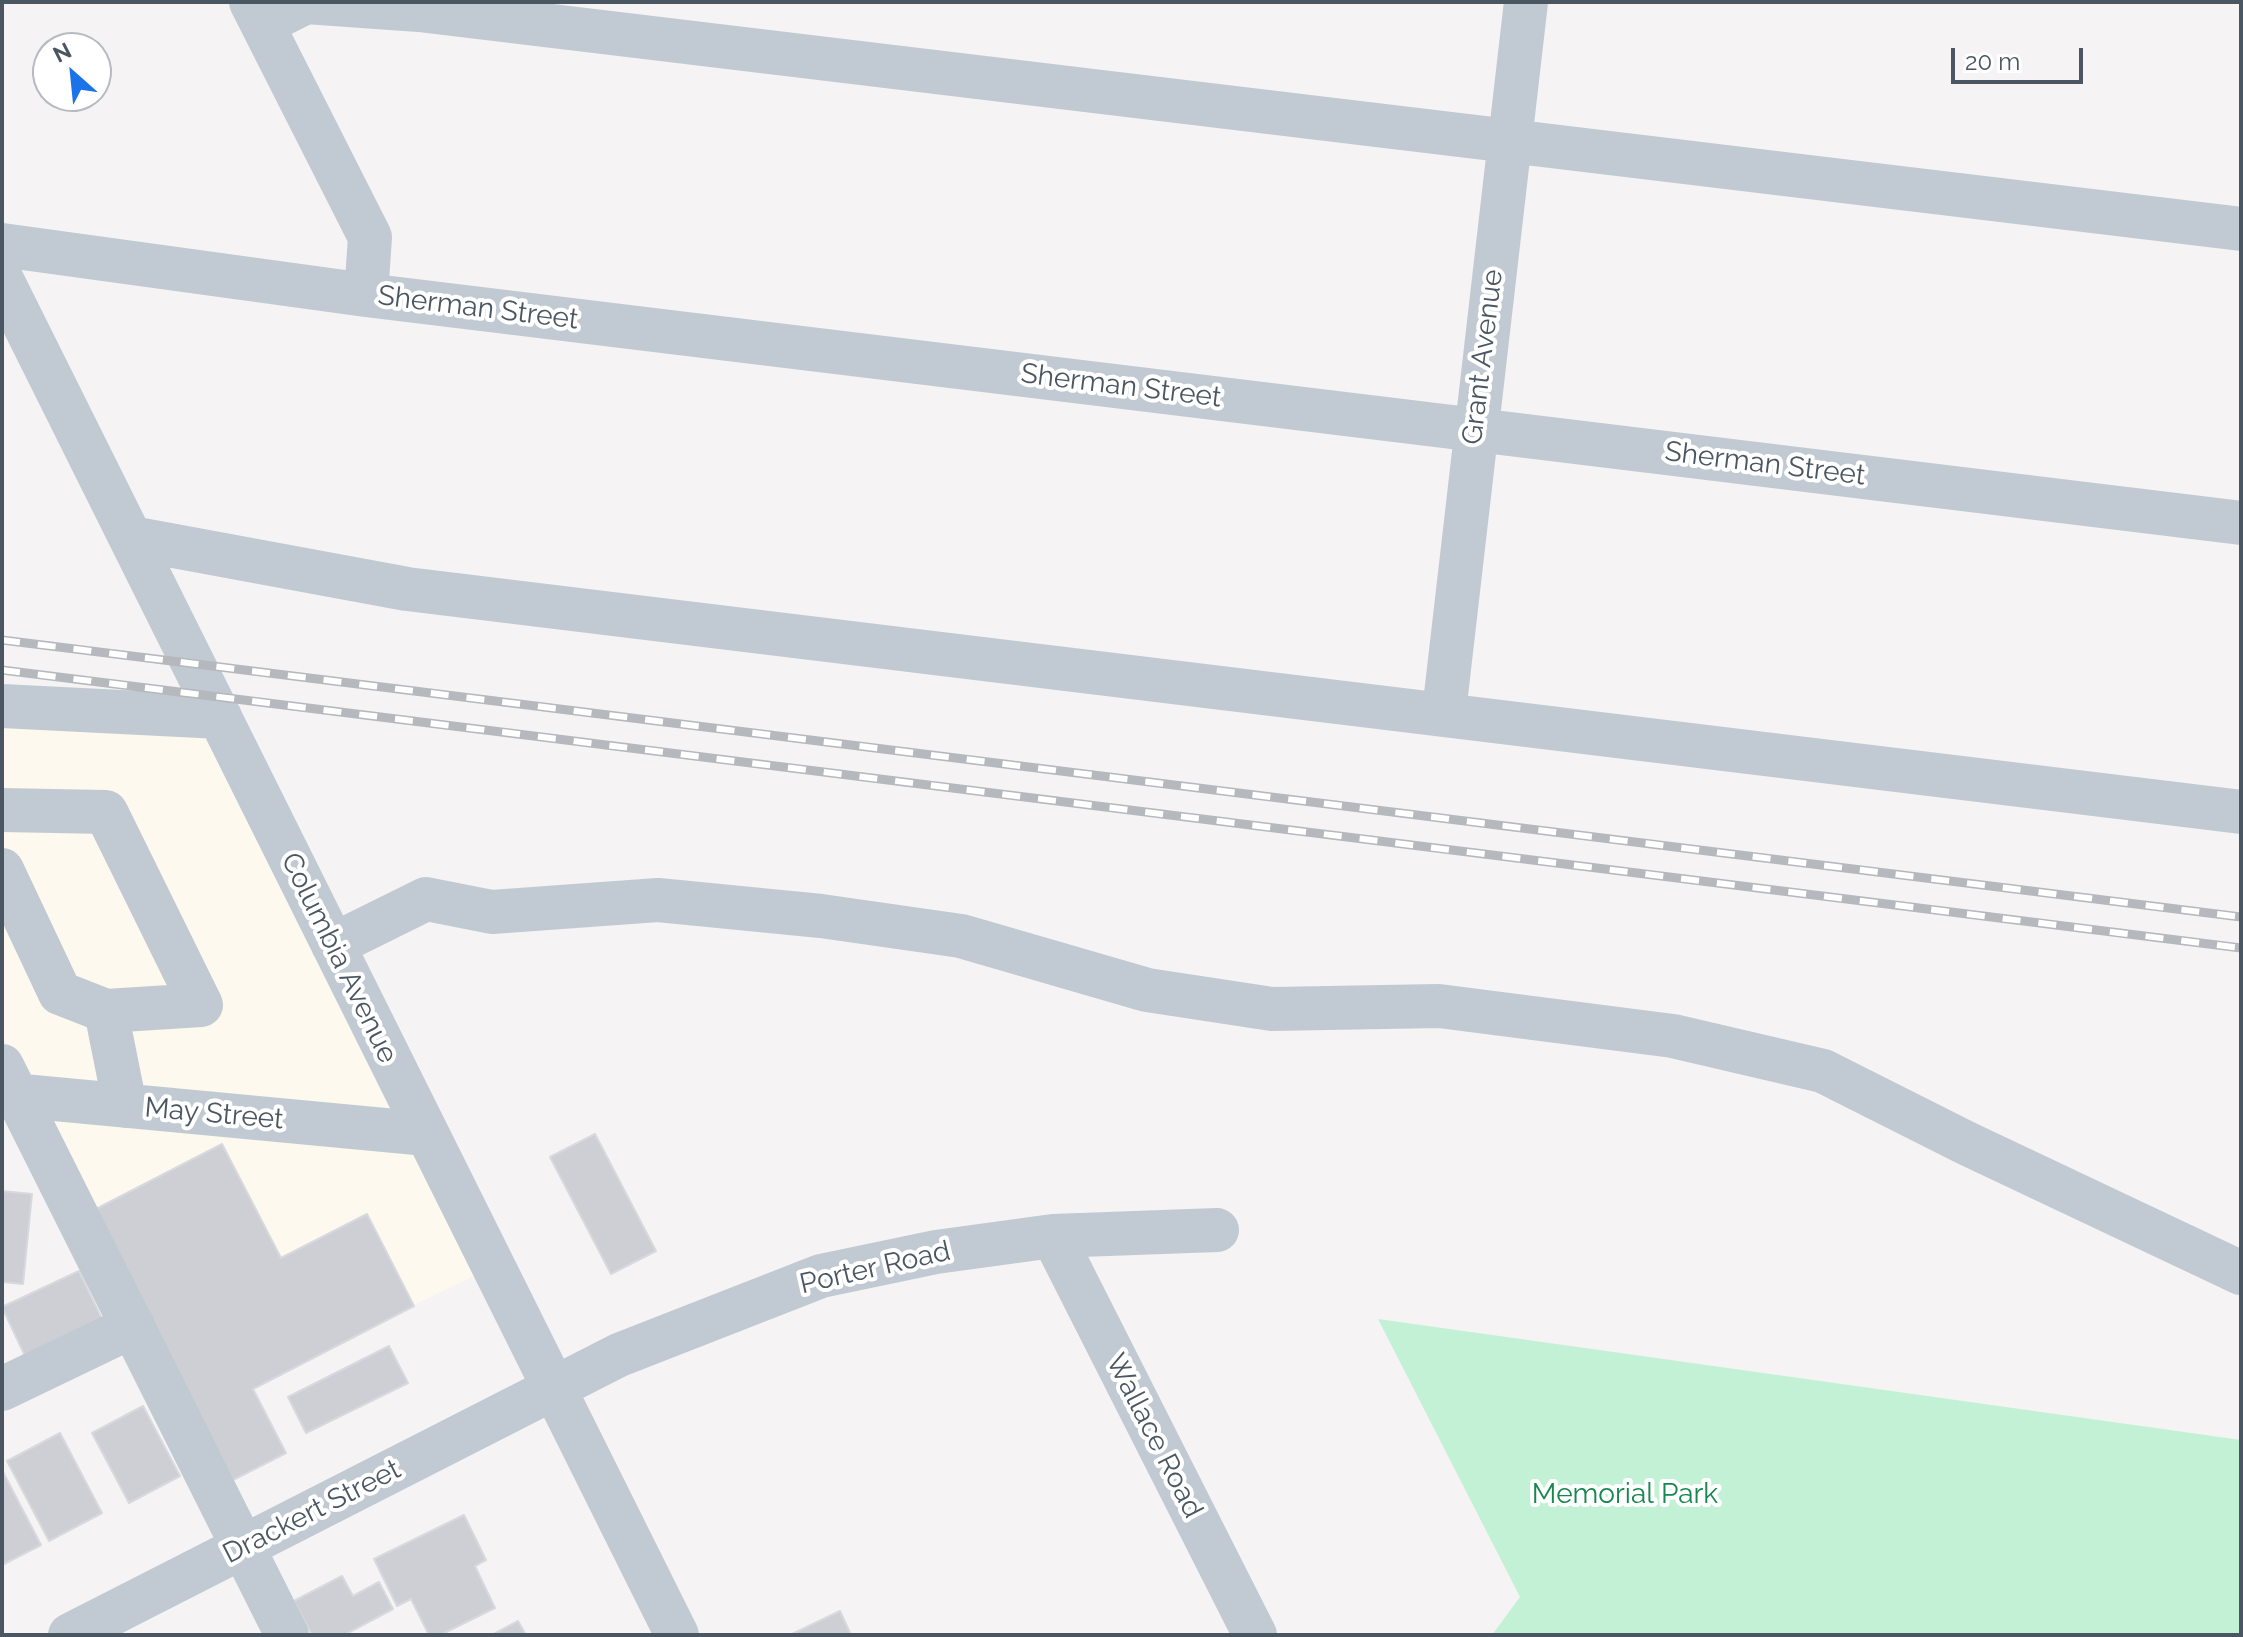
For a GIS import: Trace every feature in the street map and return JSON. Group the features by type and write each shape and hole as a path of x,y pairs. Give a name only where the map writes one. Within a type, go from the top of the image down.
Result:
{"street":[{"path":"366,295 370,237 256,13 306,2 419,10 2241,229"},
{"name":"Grant Avenue","path":"1444,712 1474,428 1526,2"},
{"name":"Sherman Street","path":"2,245 366,295 2241,523"},
{"name":"Columbia Avenue","path":"2,280 677,1635"},
{"path":"131,538 407,589 1444,712 2241,812"},
{"path":"2,706 220,717"},
{"path":"2,810 106,812 201,1005 106,1011 60,993 2,870"},
{"path":"333,945 426,899 492,912 658,900 821,916 961,936 1147,990 1272,1009 1439,1006 1673,1036 1823,1071 1966,1143 2241,1273"},
{"path":"106,1011 125,1106"},
{"path":"7,1085 133,1326 287,1635"},
{"name":"May Street","path":"7,1085 125,1106 427,1134"},
{"name":"Porter Road","path":"554,1389 645,1344 821,1276 936,1252 1053,1236 1217,1230"},
{"name":"Wallace Road","path":"1053,1236 1255,1635"},
{"path":"2,1389 133,1326"},
{"name":"Drackert Street","path":"70,1635 554,1389"}],"shaded area":[{"path":"2,721 217,735 482,1272 189,1414 2,1036"}],"green space":[{"name":"Memorial Park","path":"1378,1319 2241,1440 2241,1635 1492,1635 1520,1597"}],"building":[{"path":"595,1134 656,1251 611,1274 550,1157"},
{"path":"222,1144 281,1258 367,1214 414,1306 253,1389 286,1453 233,1480 94,1210"},
{"path":"2,1191 32,1194 23,1284 2,1282"},
{"path":"79,1271 102,1319 25,1356 2,1307"},
{"path":"389,1346 408,1383 306,1433 288,1397"},
{"path":"143,1406 180,1476 129,1503 92,1433"},
{"path":"60,1433 102,1513 49,1541 7,1461"},
{"path":"2,1470 41,1545 2,1565"},
{"path":"464,1515 486,1560 475,1566 495,1608 440,1635 429,1635 411,1599 397,1606 374,1559"},
{"path":"342,1576 353,1596 379,1582 393,1609 344,1635 312,1635 294,1601"},
{"path":"840,1611 851,1635 790,1635"},
{"path":"518,1621 526,1635 492,1635"}],"railway":[{"path":"2,640 2241,917"},
{"path":"2,670 2241,948"}]}
